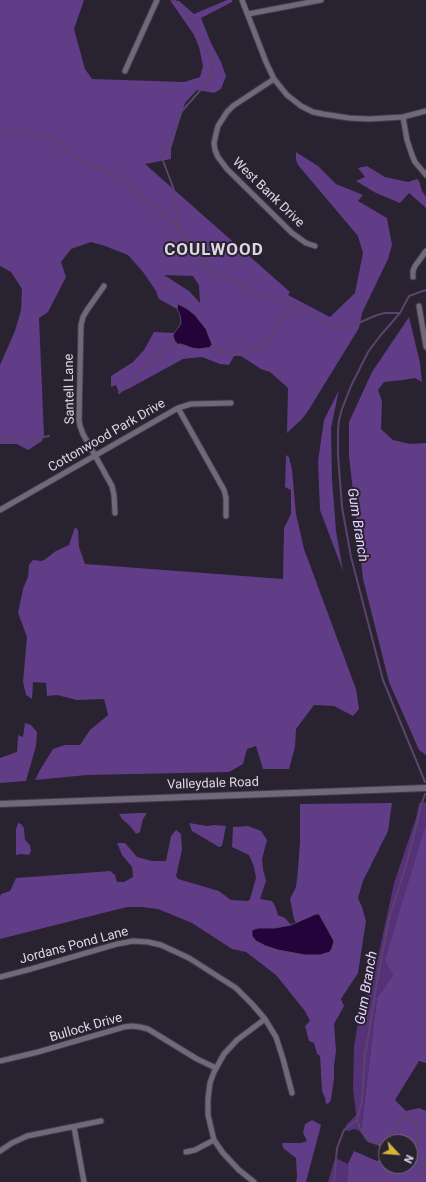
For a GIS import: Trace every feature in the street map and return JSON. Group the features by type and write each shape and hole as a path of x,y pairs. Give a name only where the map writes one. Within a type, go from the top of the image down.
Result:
{"street":[{"path":"125,71 157,0"},
{"path":"242,0 274,79 280,88 293,101 301,106 314,112 349,118 369,119 403,116 426,111"},
{"path":"248,14 321,0"},
{"name":"West Bank Drive","path":"274,79 227,112 218,126 214,143 215,150 218,157 227,169 292,233 306,243 315,246"},
{"path":"403,116 407,140 412,155 415,162 426,175"},
{"path":"413,277 413,271 426,251"},
{"name":"Santell Lane","path":"104,286 83,317 81,325 80,426 114,491 115,514"},
{"path":"419,306 426,347"},
{"name":"Cottonwood Park Drive","path":"0,510 178,408 191,404 231,403"},
{"path":"178,408 224,490 226,498 226,516"},
{"name":"Valleydale Road","path":"0,804 426,788"},
{"name":"Jordans Pond Lane","path":"0,978 133,940 161,944 189,958 236,988 252,1004 265,1019 276,1037 292,1093"},
{"path":"254,1182 231,1162 214,1140 208,1114 208,1099 210,1083 224,1054 237,1040 265,1019"},
{"name":"Bullock Drive","path":"0,1061 132,1026 148,1029 197,1059 216,1068"},
{"path":"0,1151 12,1142 27,1136 101,1121"},
{"path":"74,1126 84,1182"},
{"path":"186,1152 196,1150 214,1140"}],"shaded area":[{"path":"0,0 84,0 74,29 85,69 92,79 184,82 200,77 203,66 199,47 194,35 170,0 179,1 194,14 227,0 232,0 232,2 201,18 226,76 221,89 214,93 197,90 185,103 171,149 171,159 145,164 290,292 288,295 330,317 355,293 363,253 358,236 298,165 296,160 296,152 318,166 336,184 363,195 358,201 387,218 392,245 388,259 362,313 359,328 308,411 287,433 288,388 270,372 261,369 241,356 234,356 229,365 220,364 202,357 183,359 119,393 116,385 111,387 111,376 133,362 144,350 154,332 174,333 173,336 181,344 192,348 197,348 178,304 177,309 159,299 156,291 143,272 128,255 91,242 71,249 61,262 66,277 48,312 39,318 44,435 42,441 28,450 17,444 0,444 0,365 15,331 21,310 22,289 11,272 0,266","holes":["164,275 193,276 199,285 200,303 189,291"]},
{"path":"367,166 385,177 408,182 417,179 426,197 426,208 409,193 400,203 376,193 356,181 365,177 358,168"},
{"path":"178,304 195,315 206,329 213,347 199,349 176,344 173,336 181,323 180,315 177,309"},
{"path":"409,317 420,363 422,382 415,378 384,382 378,390 382,401 381,429 393,440 410,444 426,443 426,755 419,750 389,682 363,579 349,456 349,422 372,372"},
{"path":"339,390 331,428 332,479 336,531 343,571 320,510 318,461 324,420"},
{"path":"286,455 289,457 292,470 296,514 304,549 356,689 359,709 353,716 334,706 314,705 296,729 295,747 289,769 263,769 256,746 247,749 243,764 229,772 87,775 35,780 53,749 65,745 80,745 90,730 108,715 104,699 77,700 57,695 47,696 46,683 33,682 32,699 26,695 23,682 27,637 18,613 23,589 28,577 29,565 33,560 44,560 56,551 69,545 75,527 78,530 79,547 85,564 283,579 284,528 291,514 291,490 285,487"},
{"path":"25,723 31,725 37,732 36,746 26,781 0,783 0,758 17,752 18,735 23,737"},
{"path":"426,802 426,824 393,975 377,998 361,1131 354,1129 349,1131 344,1130 347,1124 356,1115 353,1088 354,1046 358,1022 365,998 372,985 394,883 416,818 419,803"},
{"path":"392,803 388,831 363,881 358,898 366,921 358,973 341,999 344,1006 334,1024 336,1051 334,1079 329,1103 326,1104 322,1091 320,1056 317,1054 314,1043 309,1041 305,1026 310,1021 305,1011 276,975 246,952 232,949 192,923 158,909 127,907 0,939 0,897 1,894 10,891 16,878 110,871 115,875 117,882 124,882 133,877 132,867 122,855 117,843 125,843 137,857 152,861 166,861 171,836 176,830 181,834 182,850 176,876 178,879 219,891 231,900 248,901 250,899 256,878 254,867 249,855 232,847 233,827 248,826 261,831 267,840 262,859 266,881 260,899 272,901 278,915 285,918 291,925 275,928 256,941 278,950 330,952 316,914 296,923 294,919 290,899 296,887 298,870 300,804"},
{"path":"147,813 143,819 140,832 136,834 119,814"},
{"path":"18,823 24,828 25,840 30,845 31,851 29,855 16,855 16,829"},
{"path":"189,823 207,826 226,826 222,846 219,847 192,831"},
{"path":"426,824 426,1063 419,1061 395,1100 406,1111 419,1108 426,1111 426,1182 347,1182 348,1164 354,1151 378,1160 378,1174 418,1174 418,1134 378,1134 378,1145 368,1141 361,1131 377,998 393,975 385,960"},
{"path":"319,914 334,941 330,952 320,955 305,955 278,950 256,941 252,936 252,930 258,928 275,928 291,925"},
{"path":"312,1120 321,1125 306,1182 296,1182 296,1158 283,1148 282,1143 301,1143 307,1141 303,1133 305,1124"},
{"path":"338,1159 348,1164 347,1182 328,1182 334,1161"}],"waterway":[{"path":"174,0 192,20 200,35 203,45 213,62 212,74 205,85 182,111 162,158 173,187 179,229"},
{"path":"0,132 25,132 48,136 56,140 77,159 87,164 96,166 118,177 168,218 211,270 261,295 291,301 327,325 336,327 347,326 356,324 377,315 385,313 399,313"},
{"name":"Gum Branch","path":"425,782 383,680 351,557 342,507 338,455 338,430 342,409 351,386 368,352 400,313 409,296 426,290"},
{"path":"211,346 232,353 246,353 260,348 273,333 283,317 292,310 301,307"},
{"path":"119,393 165,348 176,343"},
{"path":"0,439 29,440 49,436"},
{"name":"Gum Branch","path":"334,1182 337,1148 344,1130 357,1120 362,1101 365,1052 389,919 407,862 425,794"},
{"path":"357,1120 361,1131 368,1141 377,1144 383,1142 391,1135 399,1121 403,1118 409,1118 418,1131 417,1151 422,1173 426,1175"}],"district":[{"name":"COULWOOD","path":"214,251"}]}
